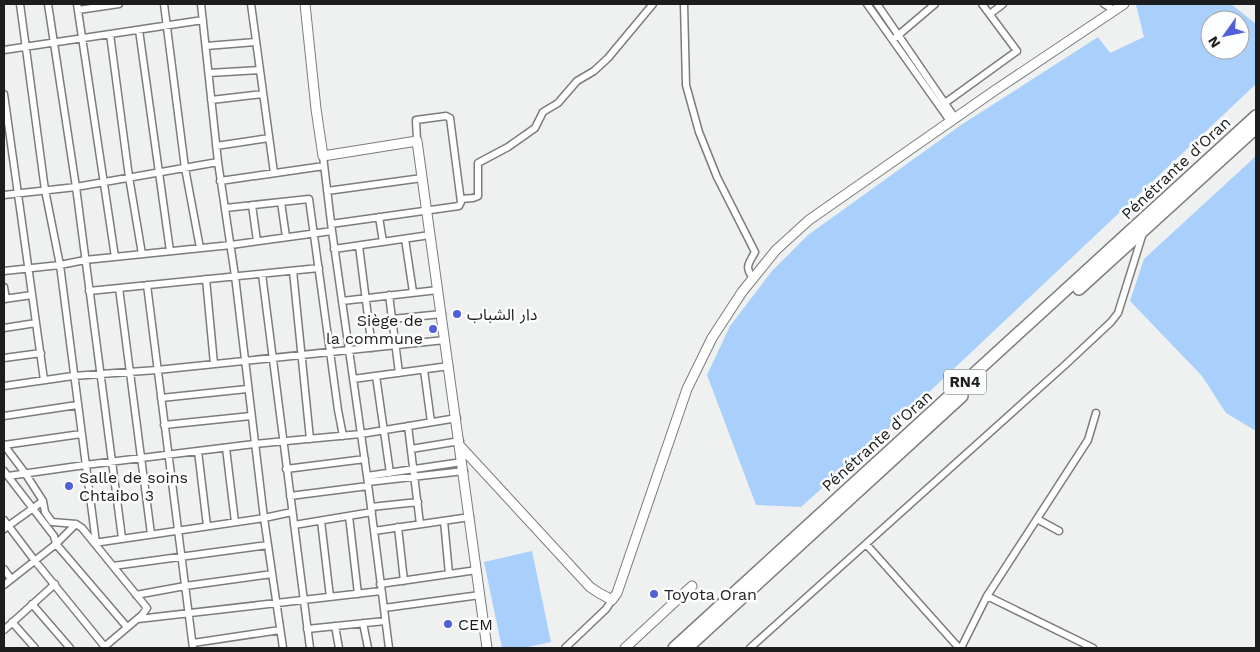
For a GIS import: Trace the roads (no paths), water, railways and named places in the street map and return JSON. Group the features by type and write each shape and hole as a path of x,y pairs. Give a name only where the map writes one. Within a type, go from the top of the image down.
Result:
{"highway":[{"name":"Pénétrante d'Oran","path":"687,648 1143,231 1255,120"},
{"name":"Pénétrante d'Oran","path":"674,648 1255,120"}],"street":[{"path":"20,4 45,190 60,265 95,543"},
{"path":"48,4 76,186 122,538"},
{"path":"115,257 77,7 118,4"},
{"path":"164,4 185,168 200,248"},
{"path":"201,4 220,181 235,276 254,444 283,648"},
{"path":"251,4 274,173"},
{"path":"305,4 331,228 365,459 389,648"},
{"path":"460,199 478,196 477,167 479,162 508,147 535,128 543,112 558,103 577,81 608,58 653,4"},
{"path":"684,4 686,85 699,132 717,177 755,252 748,266 748,272 753,278"},
{"path":"867,4 952,120"},
{"path":"877,4 945,103 952,120"},
{"path":"892,40 935,4"},
{"path":"945,103 1017,51 982,4"},
{"path":"990,14 1003,4"},
{"path":"1104,4 1113,7"},
{"path":"565,648 606,609 612,600 688,389 712,338 742,292 776,250 809,220 1113,7 1124,4"},
{"path":"4,50 203,20"},
{"path":"138,30 170,251"},
{"path":"110,34 129,178 142,254"},
{"path":"206,46 256,42"},
{"path":"208,72 260,70"},
{"path":"4,94 44,380"},
{"path":"211,100 263,94"},
{"path":"4,271 60,265 85,260 230,245 314,233 379,217 427,210 456,207 460,204 460,199 450,118 446,116 416,120 417,141 427,210 430,235 442,314 456,418 460,443 487,648"},
{"path":"216,146 269,138"},
{"path":"322,156 417,141"},
{"path":"4,195 104,182 218,162"},
{"path":"220,181 324,166"},
{"path":"327,191 422,178"},
{"path":"225,208 309,199 343,436"},
{"path":"281,202 286,237"},
{"path":"252,205 257,241"},
{"path":"379,217 383,242"},
{"path":"750,648 1111,322 1118,313 1143,231"},
{"path":"334,249 430,235"},
{"path":"405,239 414,292"},
{"path":"359,246 372,348"},
{"path":"89,291 319,268"},
{"path":"293,271 310,439"},
{"path":"262,274 310,648"},
{"path":"206,279 214,364"},
{"path":"147,285 193,646 280,630"},
{"path":"4,287 5,299 32,294"},
{"path":"119,288 151,534"},
{"path":"342,301 438,290"},
{"path":"389,295 399,373"},
{"path":"392,319 442,314"},
{"path":"4,328 36,323"},
{"path":"4,386 74,376 157,370 445,340"},
{"path":"4,358 40,353"},
{"path":"353,379 449,366"},
{"path":"424,370 432,422"},
{"path":"376,376 390,473"},
{"path":"160,398 247,389"},
{"path":"4,416 77,405"},
{"path":"866,544 960,648 987,596 1088,440 1096,413"},
{"path":"164,426 251,416"},
{"path":"6,474 254,444 361,434 456,418"},
{"path":"408,426 420,524"},
{"path":"43,501 5,524 104,647 142,615 147,608 82,528 76,524 52,522 45,512 43,501 4,445 81,434"},
{"path":"460,443 590,587 598,594 612,600"},
{"path":"411,449 460,443"},
{"path":"226,448 235,522"},
{"path":"198,451 207,526"},
{"path":"286,469 365,459"},
{"path":"290,496 463,466"},
{"path":"368,481 390,473 414,473"},
{"path":"6,474 54,536 56,544 128,627"},
{"path":"294,525 418,502"},
{"path":"95,543 264,518 292,512"},
{"path":"349,516 358,594"},
{"path":"374,531 470,517"},
{"path":"1037,519 1059,531"},
{"path":"321,521 330,597"},
{"path":"444,521 449,574"},
{"path":"4,585 56,544 76,524"},
{"path":"398,527 404,581"},
{"path":"113,566 268,545"},
{"path":"4,569 11,579"},
{"path":"137,619 358,594 404,581 477,570"},
{"path":"136,595 272,574"},
{"path":"4,630 54,584"},
{"path":"625,648 692,586"},
{"path":"384,608 480,595"},
{"path":"987,596 1093,648"},
{"path":"32,604 70,648"},
{"path":"307,629 385,621"},
{"path":"12,622 35,648"},
{"path":"363,623 368,648"},
{"path":"335,626 339,648"}],"place":[{"name":"دار الشباب","path":"457,314"},
{"name":"Siège de la commune","path":"433,329"},
{"name":"Salle de soins Chtaibo 3","path":"69,486"},
{"name":"Toyota Oran","path":"654,594"},
{"name":"CEM","path":"448,624"}]}
